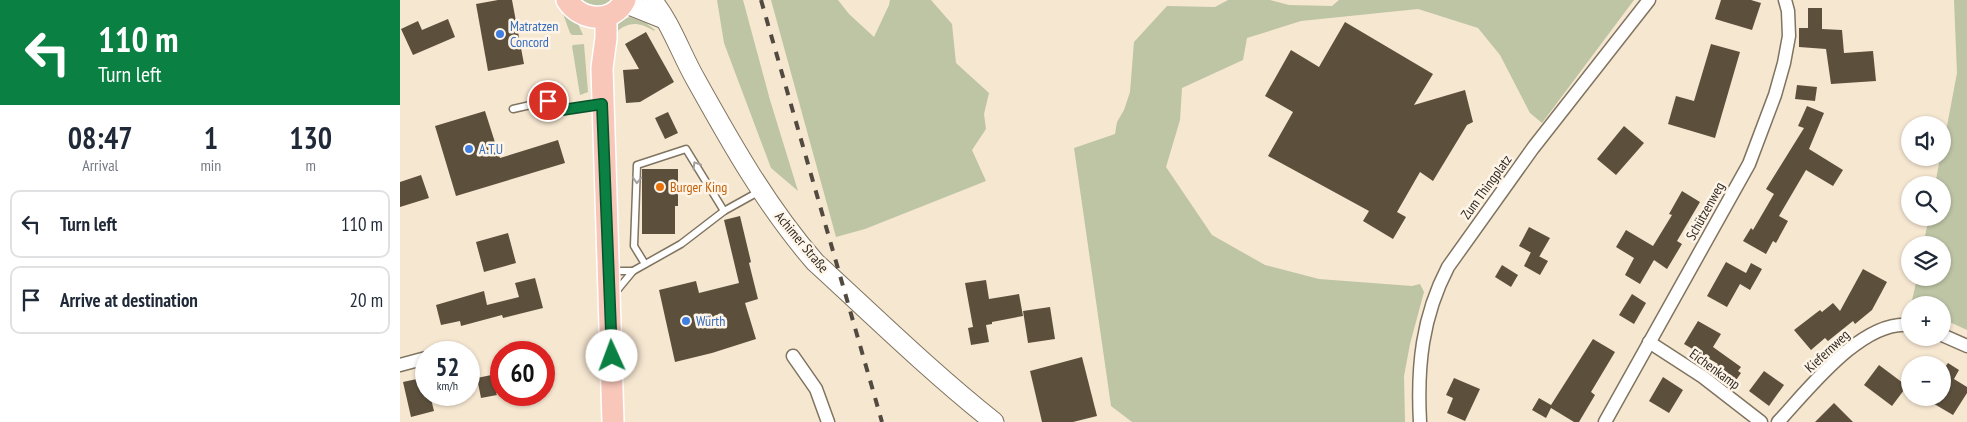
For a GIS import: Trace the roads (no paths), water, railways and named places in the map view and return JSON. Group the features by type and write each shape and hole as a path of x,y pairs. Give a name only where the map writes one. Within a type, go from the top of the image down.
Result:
{"main road":[{"path":"567,0 577,12 597,17 613,14 625,1 664,19"},
{"name":"Achimer Straße","path":"652,0 699,86 761,190 780,218 815,262 950,386 994,422"},
{"path":"597,17 606,38 602,68 602,104 613,422"}],"street":[{"name":"Zum Thingplatz","path":"1420,422 1419,359 1426,320 1439,284 1448,267 1533,148 1649,0"},
{"name":"Schützenweg","path":"1605,422 1749,164 1775,95 1784,63 1788,36 1788,11 1785,0"},
{"name":"Kiefernweg","path":"1778,422 1825,371 1862,339 1901,324"},
{"path":"1951,339 1967,346"},
{"name":"Eichenkamp","path":"1649,342 1703,377 1761,422"},
{"path":"794,356 816,389 828,422"},
{"path":"400,365 415,361"}],"lane":[{"path":"513,109 548,101 562,110 602,104"},
{"path":"645,264 634,246 637,165 686,149 724,211"},
{"path":"610,299 632,271 682,244 724,211 761,190"},
{"path":"608,271 632,271"}],"railway":[{"path":"761,0 882,422"}],"place":[{"name":"Matratzen Concord","path":"500,34"},
{"name":"A.T.U","path":"469,149"},
{"name":"Burger King","path":"660,187"},
{"name":"Würth","path":"686,321"}]}
